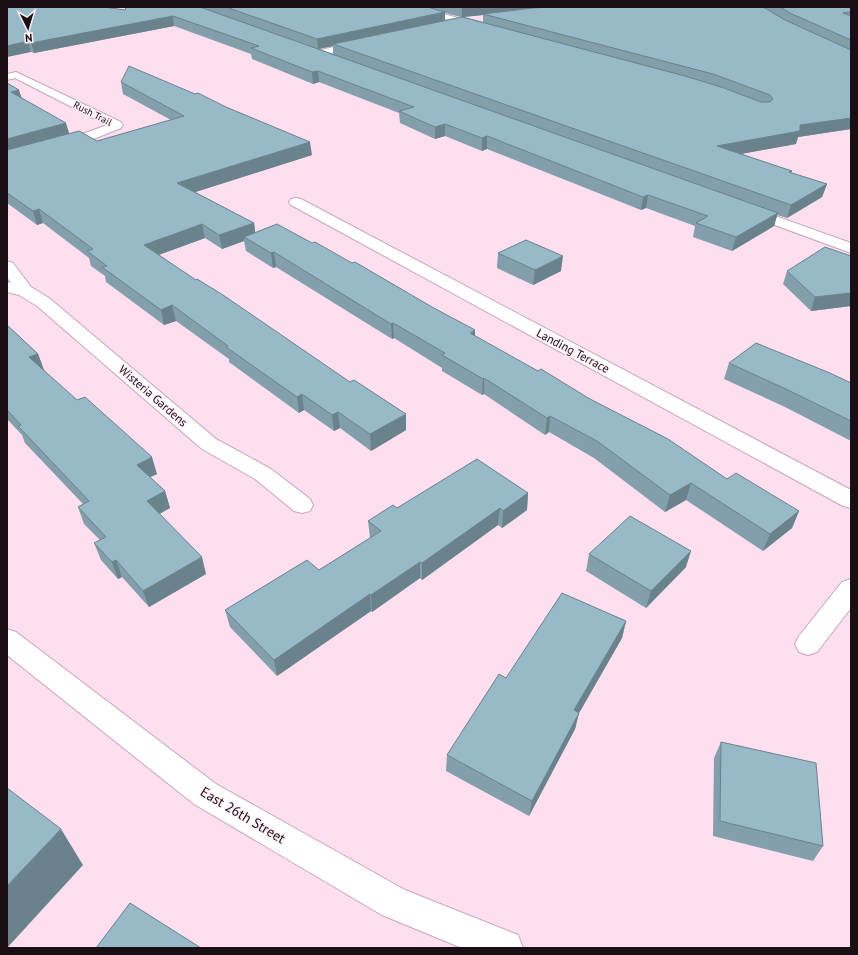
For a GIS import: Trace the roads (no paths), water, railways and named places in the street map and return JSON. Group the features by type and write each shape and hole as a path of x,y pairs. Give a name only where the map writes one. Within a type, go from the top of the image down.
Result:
{"street":[{"path":"410,7 491,30"},
{"path":"443,26 485,20"},
{"path":"317,54 372,41"},
{"path":"305,49 336,60"},
{"name":"Rush Trail","path":"7,77 16,75 117,125 92,135 7,159"},
{"name":"Landing Terrace","path":"296,202 851,500"},
{"path":"734,205 851,248"},
{"path":"7,266 16,289"},
{"name":"Wisteria Gardens","path":"16,289 43,302 209,444 263,474 302,505"},
{"path":"808,644 851,589"},
{"name":"East 26th Street","path":"8,642 205,794 394,904 505,948"}]}
